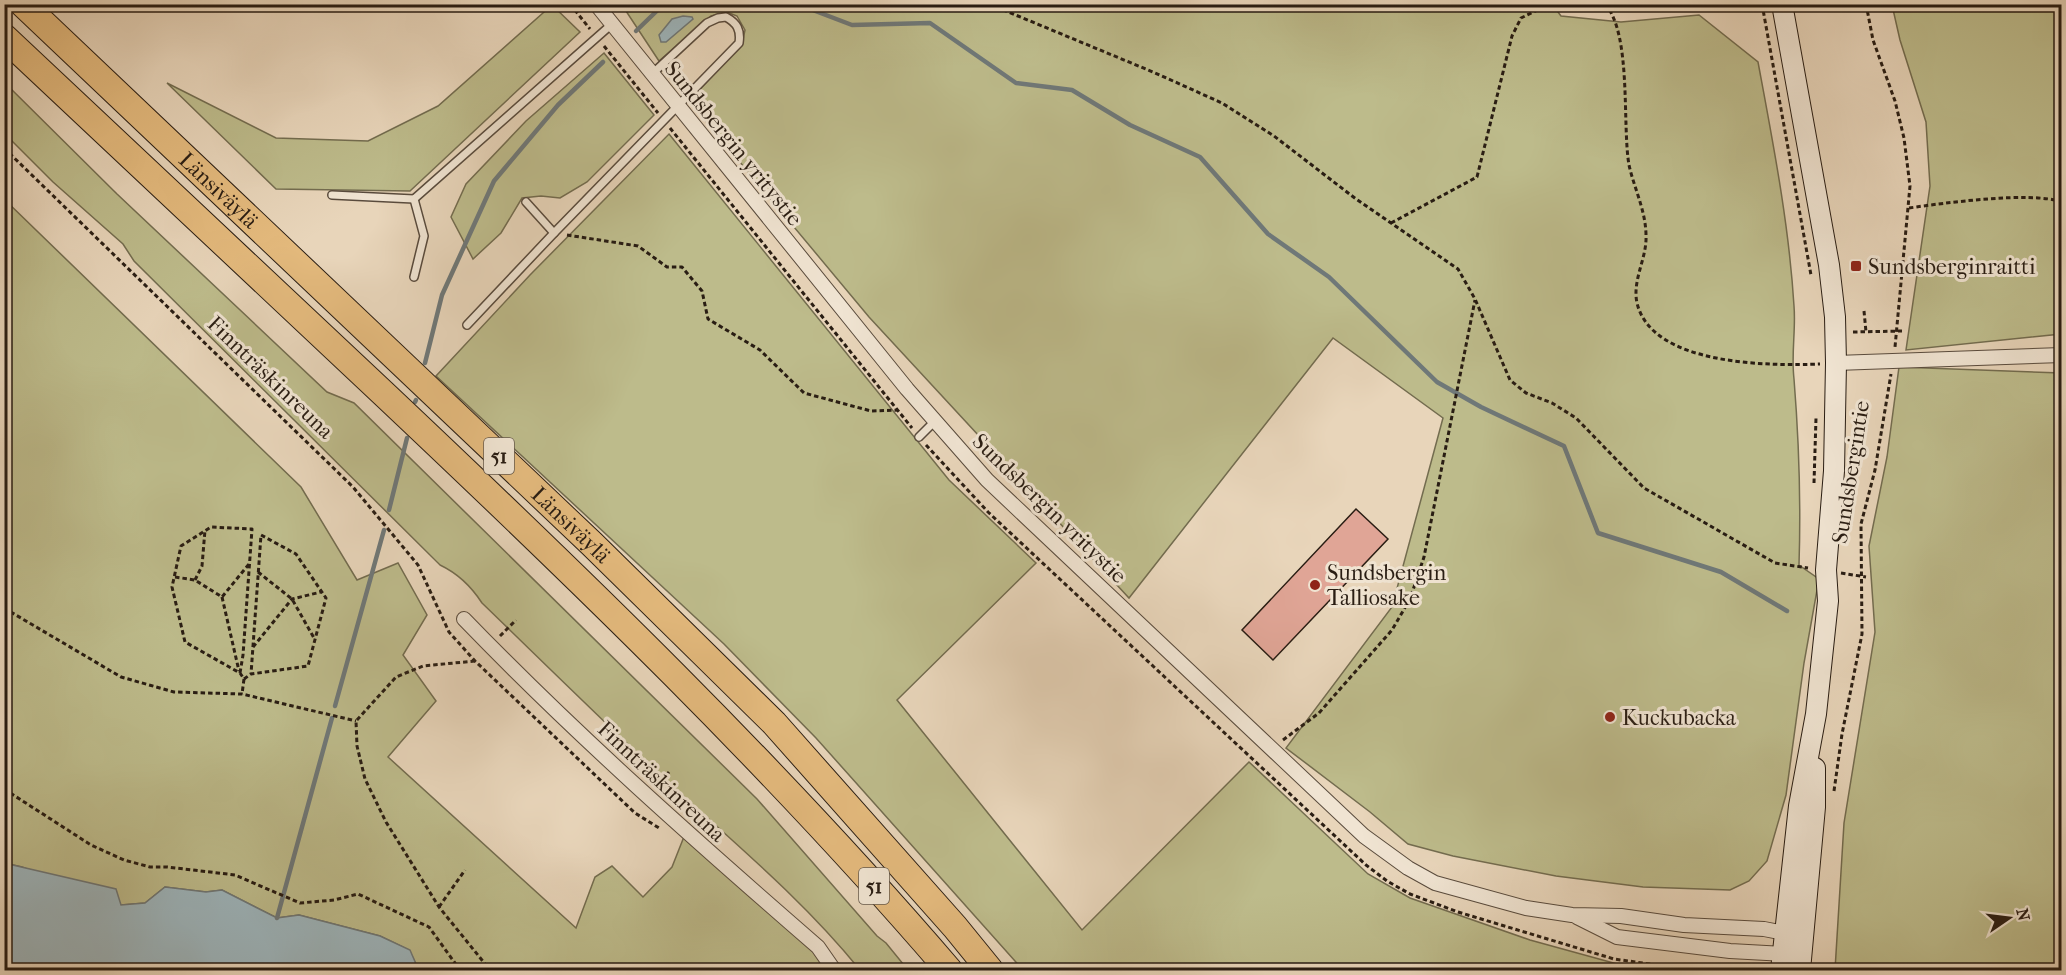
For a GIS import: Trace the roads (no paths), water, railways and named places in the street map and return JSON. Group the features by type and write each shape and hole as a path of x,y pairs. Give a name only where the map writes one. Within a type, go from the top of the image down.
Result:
{"highway":[{"name":"Länsiväylä","path":"22,4 592,544 765,715 955,927 990,970"},
{"name":"Länsiväylä","path":"4,37 558,559 741,743 924,940 947,970"},
{"path":"955,927 1001,970"}],"main road":[{"name":"Sundsbergintie","path":"1782,4 1829,266 1835,317 1829,363"},
{"name":"Sundsbergintie","path":"1782,962 1799,806 1816,714 1828,601 1827,570 1834,471 1829,363 1841,268 1794,4"},
{"name":"Sundsbergintie","path":"1800,970 1815,807 1816,714"}],"street":[{"name":"Sundsbergin yritystie","path":"596,4 848,317 935,422 987,480 1364,836 1408,868 1435,883 1516,905 1572,915 1621,916 1684,925 1764,929 1785,933"},
{"path":"1829,363 2061,355"},
{"name":"Finnträskinreuna","path":"464,619 510,667 661,811 818,947 834,970"},
{"name":"Sundsbergin yritystie","path":"1572,915 1617,937 1782,962 1802,949"},
{"path":"1785,933 1802,949"}],"lane":[{"path":"467,325 739,43 738,26 726,17 718,18 707,24 652,74"},
{"path":"332,195 414,199 612,24"},
{"path":"414,199 424,236 414,277"},
{"path":"526,202 554,233"},
{"path":"919,436 935,422"}],"water":[{"path":"683,16 693,19 666,42 661,42 659,35 672,19"},
{"path":"4,863 116,889 121,905 145,903 165,887 206,892 222,890 277,918 299,915 380,936 410,950 416,970 5,970"}],"waterway":[{"path":"636,31 664,4"},
{"path":"797,4 852,25 930,23 1016,83 1072,90 1130,125 1200,157 1268,234 1329,277 1437,382 1481,407 1564,446 1598,533 1721,572 1787,611"},
{"path":"425,363 442,295 494,181 558,105 603,62"},
{"path":"389,510 407,438"},
{"path":"335,706 384,530"},
{"path":"277,918 332,718"}],"place":[{"name":"Sundsberginraitti","path":"1856,266"},
{"name":"Sundsbergin Talliosake","path":"1315,585"},
{"name":"Kuckubacka","path":"1610,717"}]}
